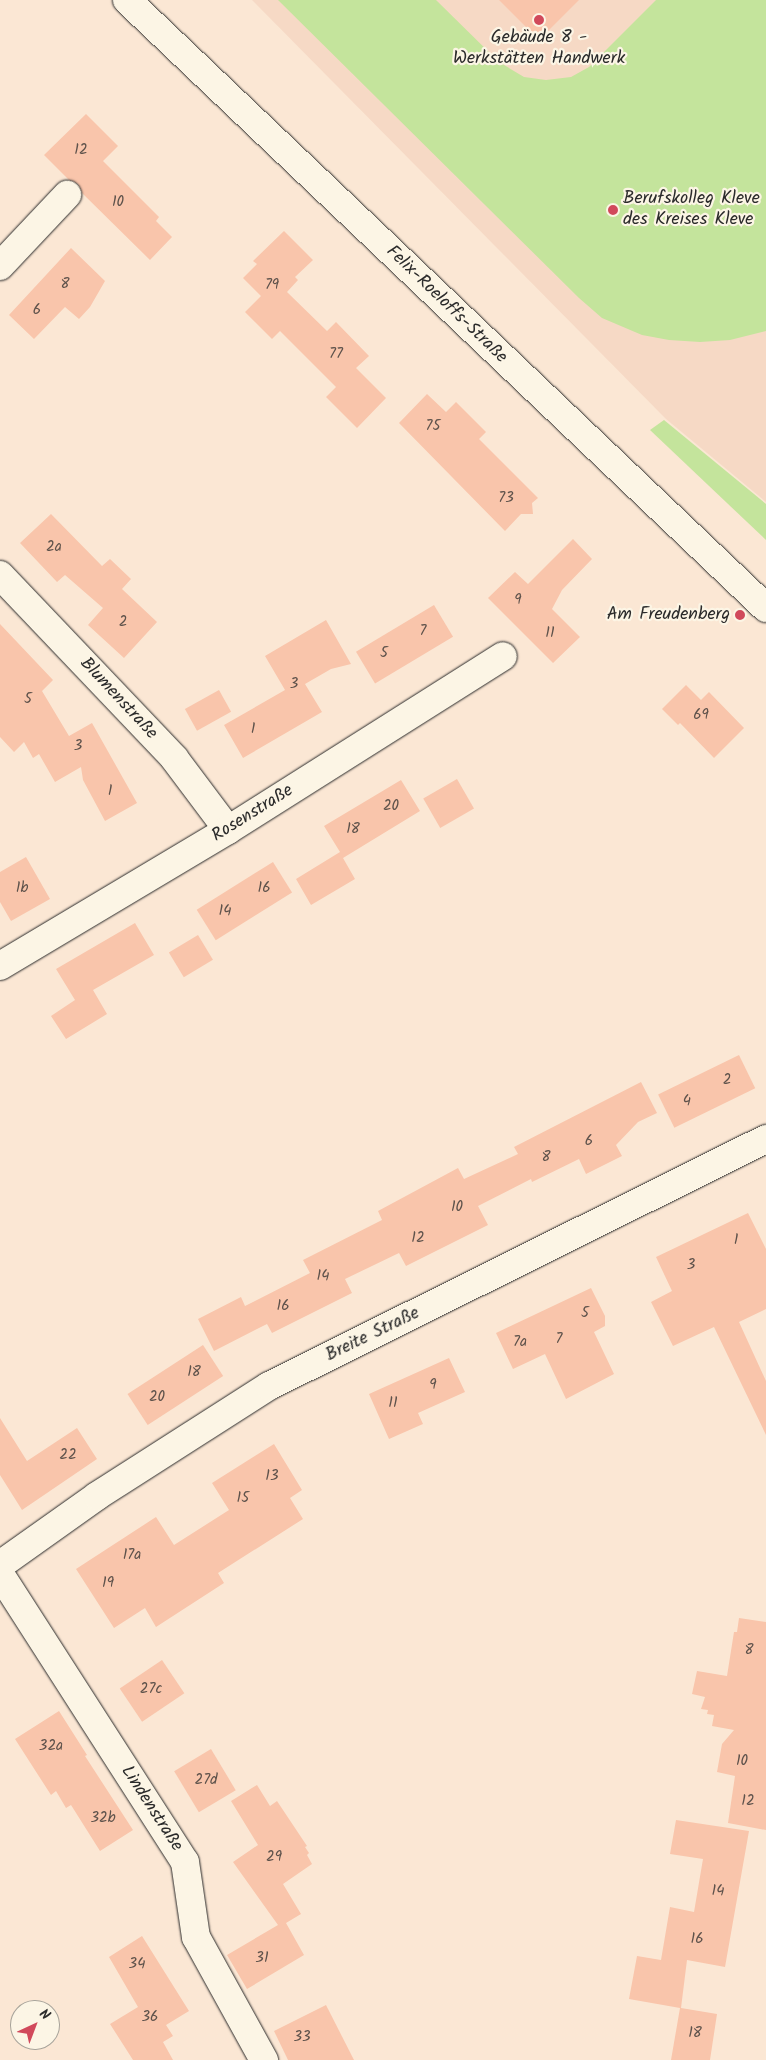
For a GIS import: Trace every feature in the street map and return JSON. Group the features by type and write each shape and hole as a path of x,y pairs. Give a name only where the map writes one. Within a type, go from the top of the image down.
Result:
{"street":[{"name":"Felix-Roeloffs-Straße","path":"127,0 766,608"},
{"path":"0,266 67,195"},
{"name":"Blumenstraße","path":"0,575 174,758 228,830"},
{"name":"Rosenstraße","path":"0,966 228,830 503,656"},
{"name":"Breite Straße","path":"0,1565 97,1496 269,1386 766,1139"},
{"name":"Lindenstraße","path":"0,1574 185,1862 196,1937 264,2060"}],"shaded area":[{"name":"Berufskolleg Kleve des Kreises Kleve","path":"252,0 766,0 766,502 666,419"}],"green space":[{"name":"Berufskolleg Kleve des Kreises Kleve","path":"278,0 436,0 499,62 524,77 546,80 571,77 589,67 656,0 766,0 766,331 730,340 700,342 669,340 642,335 602,318 579,298"},
{"path":"664,420 766,504 766,540 650,430"}],"building":[{"name":"Gebäude 8 - Werkstätten Handwerk","path":"499,0 579,0 539,40"},
{"path":"86,114 118,146 103,161 159,217 156,221 172,237 150,260 82,193 78,184 69,180 44,155"},
{"path":"284,231 313,260 295,277 298,280 287,292 327,331 336,322 369,356 356,368 386,398 357,428 326,397 336,387 280,331 272,339 245,312 261,296 243,278 257,264 253,261"},
{"path":"71,248 105,281 90,307 79,319 65,307 34,339 9,315"},
{"path":"427,394 446,412 456,402 486,432 479,439 538,498 532,503 533,514 521,514 505,531 399,423"},
{"path":"51,514 102,566 110,559 131,579 122,589 157,622 124,658 88,625 103,608 65,575 57,582 20,543"},
{"path":"573,539 592,559 562,590 552,609 580,637 553,663 488,598 515,572 528,584"},
{"path":"434,605 453,637 375,684 356,652"},
{"path":"326,620 351,664 331,669 305,684 322,712 243,758 224,725 285,690 265,656"},
{"path":"0,624 53,680 42,691 69,736 92,723 137,803 105,821 83,780 81,767 55,782 39,754 33,758 24,742 14,752 0,737"},
{"path":"686,685 701,700 709,692 744,728 714,758 680,723 678,725 662,709"},
{"path":"219,690 231,712 197,731 185,709"},
{"path":"457,779 474,808 440,828 423,798"},
{"path":"401,780 420,811 343,858 355,879 311,905 296,879 340,852 324,826"},
{"path":"26,857 50,899 11,921 0,902 0,872"},
{"path":"273,862 292,893 216,940 197,910"},
{"path":"135,923 154,955 93,990 107,1014 66,1039 51,1016 75,1000 56,969"},
{"path":"198,935 213,960 184,977 169,953"},
{"path":"739,1055 755,1088 674,1128 658,1094"},
{"path":"641,1082 657,1113 638,1122 616,1145 622,1156 586,1174 579,1159 532,1182 531,1179 478,1206 488,1225 406,1266 399,1253 345,1279 352,1293 272,1333 267,1324 214,1351 198,1319 241,1297 245,1306 310,1273 303,1260 382,1220 378,1211 458,1168 464,1179 518,1154 514,1147"},
{"path":"748,1213 766,1249 766,1309 739,1322 766,1381 766,1435 714,1327 673,1346 651,1302 672,1291 656,1257"},
{"path":"591,1288 605,1316 605,1326 594,1332 614,1374 566,1399 545,1354 513,1369 496,1333"},
{"path":"203,1345 223,1376 148,1425 128,1394"},
{"path":"449,1358 465,1392 418,1413 423,1424 389,1439 369,1394"},
{"path":"0,1418 27,1461 77,1428 97,1459 22,1510 0,1475"},
{"path":"274,1444 302,1490 290,1498 303,1519 218,1573 224,1583 156,1627 145,1608 114,1628 76,1569 156,1517 174,1545 229,1510 212,1483"},
{"path":"739,1618 766,1622 766,1830 728,1823 735,1776 717,1772 722,1744 734,1730 712,1726 714,1715 707,1714 708,1710 701,1709 705,1697 692,1694 697,1671 727,1676 734,1632 737,1632"},
{"path":"162,1660 184,1693 142,1722 120,1689"},
{"path":"59,1711 87,1755 85,1756 133,1830 100,1851 71,1805 66,1808 56,1791 51,1795 15,1739"},
{"path":"211,1749 236,1790 199,1812 174,1771"},
{"path":"257,1785 270,1806 277,1801 307,1846 305,1847 309,1853 307,1855 312,1864 283,1884 301,1914 286,1923 304,1955 247,1989 227,1955 278,1925 233,1862 258,1845 231,1801"},
{"path":"676,1820 749,1831 725,1967 687,1960 681,2008 717,2014 710,2060 671,2060 680,2008 629,1999 637,1956 661,1960 670,1907 694,1912 703,1859 670,1854"},
{"path":"142,1936 189,2011 166,2025 173,2036 163,2042 173,2060 133,2060 110,2024 138,2007 109,1957"},
{"path":"326,2005 354,2060 288,2060 274,2031"}],"place":[{"name":"Gebäude 8 - Werkstätten Handwerk","path":"539,20"},
{"name":"Berufskolleg Kleve des Kreises Kleve","path":"613,210"},
{"name":"Am Freudenberg","path":"740,615"}]}
